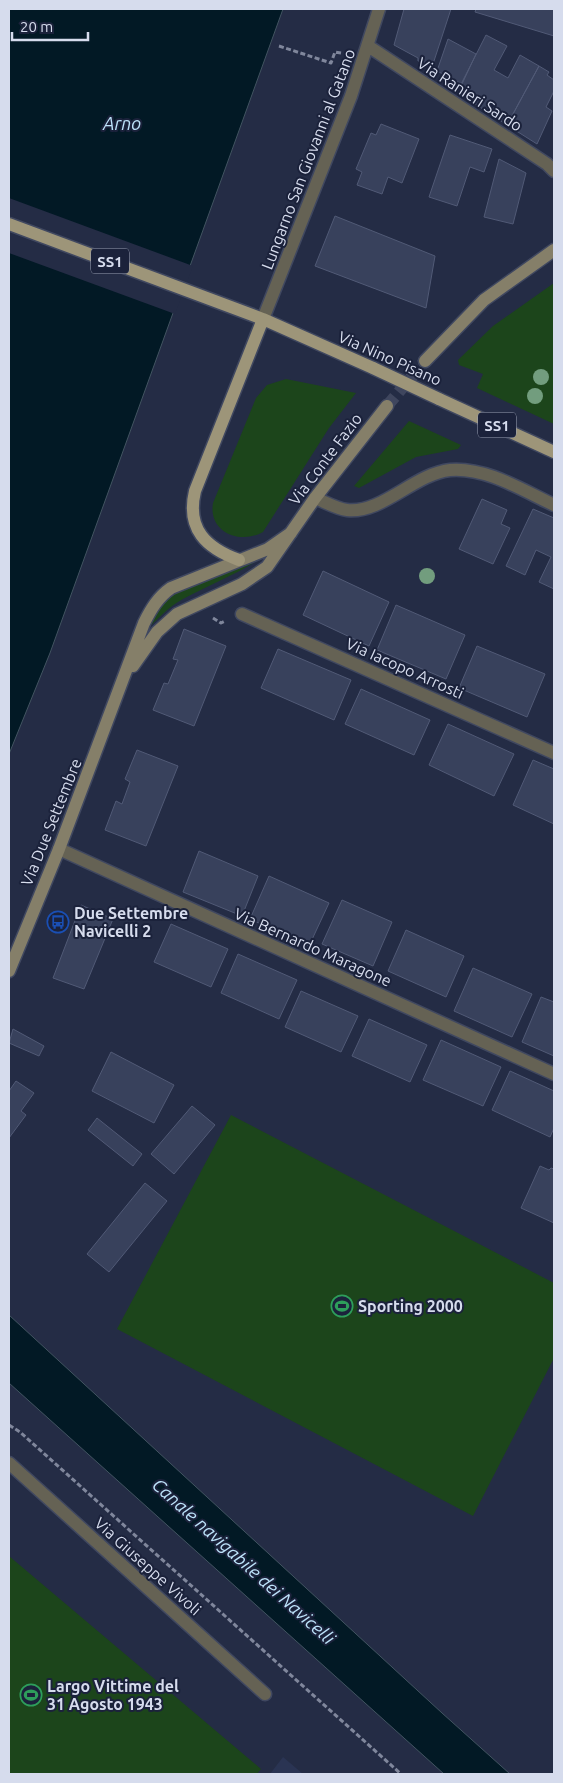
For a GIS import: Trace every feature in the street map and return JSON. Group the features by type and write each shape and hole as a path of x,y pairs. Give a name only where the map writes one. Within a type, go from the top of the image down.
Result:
{"main road":[{"name":"Via Nino Pisano","path":"9,224 263,319 554,452"},
{"path":"425,361 484,300 554,250"},
{"path":"239,560 221,553 210,546 198,529 192,507 195,491 263,319"},
{"name":"Via Conte Fazio","path":"121,686 148,642 167,622 192,606 230,591 252,579 277,556 315,498 386,406"},
{"name":"Via Conte Fazio","path":"121,686 147,616 159,598 171,588 268,548 291,533"},
{"name":"Via Due Settembre","path":"9,971 121,686"}],"street":[{"name":"Lungarno San Giovanni al Gatano","path":"263,319 317,186 368,46 379,9"},
{"name":"Via Ranieri Sardo","path":"368,46 547,164 554,171"},
{"path":"315,498 347,510 358,510 379,502 438,472 461,470 491,476 554,505"},
{"name":"Via Iacopo Arrosti","path":"242,614 554,753"},
{"name":"Via Bernardo Maragone","path":"58,849 554,1074"},
{"name":"Via Giuseppe Vivoli","path":"9,1463 265,1694"}],"path":[{"path":"279,46 331,63 335,52 341,53"},
{"path":"9,1425 28,1438 401,1774"}],"shaded area":[{"path":"283,1757 303,1774 270,1774"}],"green space":[{"path":"554,283 554,424 477,388 483,374 459,365 458,360 493,326"},
{"path":"286,379 356,393 329,428 263,532 254,536 236,536 228,533 215,522 213,503 256,398 267,385"},
{"path":"409,421 461,445 458,449 416,457 359,488 354,486"},
{"path":"261,558 242,570 178,602 145,631 154,615 165,602 179,591 194,583"},
{"name":"Sporting 2000","path":"231,1115 554,1283 554,1358 473,1516 117,1329"},
{"path":"9,1556 261,1769 257,1774 9,1774"}],"water":[{"name":"Arno","path":"9,9 283,9 50,653 9,754"},
{"name":"Canale navigabile dei Navicelli","path":"9,1315 510,1774 444,1774 9,1383"}],"pier":[{"path":"9,198 193,266 175,314 9,253"}],"building":[{"path":"404,9 451,9 433,64 418,61 418,58 394,45"},
{"path":"476,9 554,9 554,36 475,12"},
{"path":"486,35 507,46 494,70 508,78 520,55 539,66 507,125 457,92"},
{"path":"448,39 476,54 462,84 437,71"},
{"path":"539,66 549,72 547,75 554,80 554,91 546,107 552,111 537,144 507,125"},
{"path":"381,124 419,139 402,183 388,177 382,194 357,185 362,172 356,169 371,133 376,135"},
{"path":"450,135 492,149 484,172 470,167 457,206 429,197"},
{"path":"499,159 526,173 513,224 484,217"},
{"path":"335,216 435,256 426,308 315,266"},
{"path":"482,499 507,510 501,524 510,528 493,564 459,549"},
{"path":"533,509 554,518 554,589 539,582 551,557 536,550 525,575 506,566"},
{"path":"323,571 389,602 369,646 303,615"},
{"path":"396,605 465,635 446,679 377,650"},
{"path":"184,629 226,646 194,726 153,710 164,683 168,684 178,660 173,659"},
{"path":"477,646 545,674 527,717 459,688"},
{"path":"278,649 351,680 334,720 261,688"},
{"path":"361,689 430,720 414,755 345,724"},
{"path":"448,724 514,754 494,796 429,765"},
{"path":"137,750 178,766 146,846 105,830 116,801 122,804 130,782 125,779"},
{"path":"533,760 554,769 554,824 513,805"},
{"path":"199,851 258,876 242,916 183,892"},
{"path":"269,876 329,903 309,946 250,919"},
{"path":"342,900 392,922 373,966 322,944"},
{"path":"81,905 113,919 84,989 53,978"},
{"path":"171,924 228,949 211,987 154,962"},
{"path":"406,930 464,956 446,997 388,971"},
{"path":"238,954 297,980 279,1019 221,993"},
{"path":"473,968 532,994 512,1037 454,1011"},
{"path":"301,991 358,1016 341,1052 285,1027"},
{"path":"541,997 554,1002 554,1056 522,1042"},
{"path":"369,1019 427,1045 410,1082 352,1056"},
{"path":"13,1029 44,1046 39,1056 9,1043"},
{"path":"441,1040 501,1067 483,1106 423,1080"},
{"path":"111,1052 174,1085 154,1123 92,1091"},
{"path":"510,1071 554,1091 554,1128 550,1137 492,1110"},
{"path":"16,1081 34,1093 21,1111 26,1115 9,1138 9,1091"},
{"path":"192,1106 215,1125 174,1174 151,1154"},
{"path":"97,1118 142,1154 133,1166 88,1130"},
{"path":"540,1166 549,1170 551,1168 554,1169 554,1223 521,1208"},
{"path":"145,1183 167,1201 109,1272 87,1254"}],"tunnel":[{"path":"387,406 425,361"}],"place":[{"name":"Due Settembre Navicelli 2","path":"58,922"},
{"name":"Sporting 2000","path":"342,1306"},
{"name":"Largo Vittime del 31 Agosto 1943","path":"31,1695"}]}
